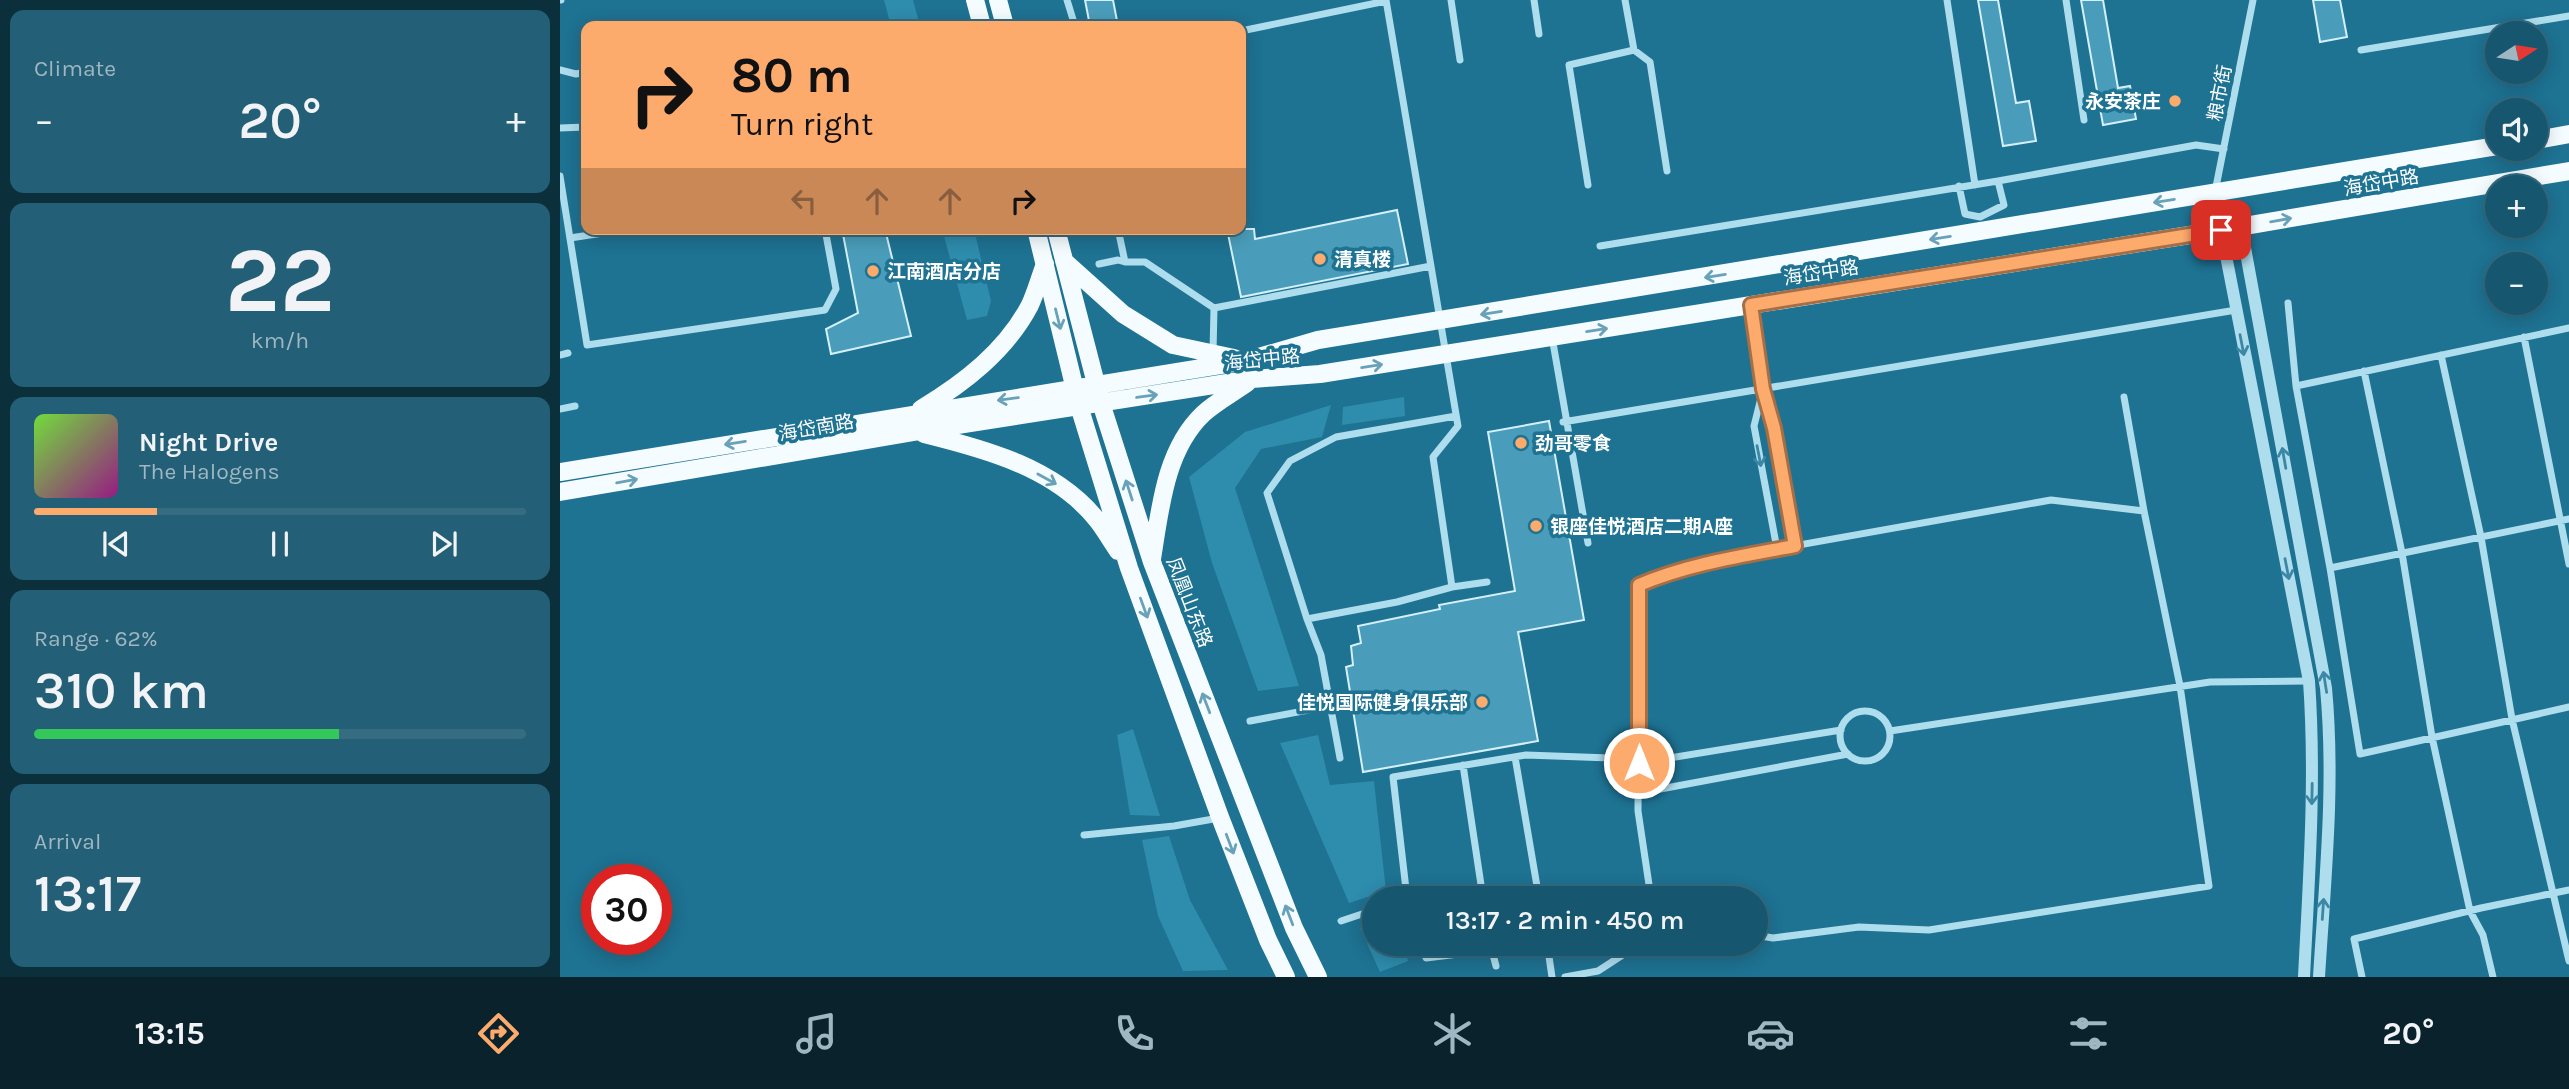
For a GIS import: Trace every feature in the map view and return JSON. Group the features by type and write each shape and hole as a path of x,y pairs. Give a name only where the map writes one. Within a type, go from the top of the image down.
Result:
{"main road":[{"path":"975,0 981,21"},
{"path":"998,0 1004,21"},
{"path":"2548,138 2569,134"},
{"name":"海岱中路","path":"1098,395 1245,361 1318,340 1441,321 1981,224 2215,193 2485,148"},
{"name":"海岱中路","path":"1077,397 1320,374 2221,230 2569,171"},
{"path":"1038,235 1077,397 1129,568 1220,817 1268,940 1286,977"},
{"name":"凤凰山东路","path":"1058,235 1098,395 1152,562 1294,928 1318,977"},
{"path":"1064,261 1123,314 1172,345 1245,361"},
{"path":"914,423 961,385 998,350 1030,305 1045,264"},
{"path":"1152,562 1164,490 1182,440 1203,414 1252,379"},
{"name":"海岱南路","path":"560,472 914,423 1077,397"},
{"path":"914,423 980,447 1045,477 1067,491 1096,518 1129,568"},
{"name":"海岱南路","path":"560,492 914,423"}],"street":[{"path":"1067,0 1073,21"},
{"path":"1451,0 1460,60"},
{"path":"1534,0 1539,34"},
{"path":"1625,0 1634,51 1650,62 1667,172"},
{"path":"1947,0 1975,185"},
{"path":"2066,0 2084,120"},
{"name":"粮市街","path":"2215,193 2253,0"},
{"path":"1246,31 1386,1 1458,426 1433,457 1452,587"},
{"path":"2361,50 2569,16"},
{"path":"1588,185 1569,65 1634,51"},
{"path":"560,70 581,73"},
{"path":"560,128 581,127"},
{"path":"1600,246 1975,185 2196,145 2224,149"},
{"path":"560,176 587,345 825,310 836,289 826,235"},
{"path":"1959,186 1965,214 1981,224 2004,205 1998,181"},
{"path":"2241,226 2326,688 2331,742 2329,834 2319,977"},
{"path":"2221,230 2309,681 2313,763 2304,977"},
{"path":"570,237 585,235"},
{"path":"1119,235 1125,262"},
{"path":"1099,264 1118,260 1145,262 1214,308 1431,266"},
{"path":"2288,303 2296,386 2330,568 2360,754 2569,707"},
{"path":"1751,305 1763,389 1774,428 1795,546"},
{"path":"1213,354 1214,308"},
{"path":"1563,422 2236,310"},
{"path":"2296,386 2569,328"},
{"path":"1552,337 1588,543"},
{"path":"2524,337 2565,520 2569,564"},
{"path":"2441,355 2481,537 2512,719 2569,961"},
{"path":"2364,371 2402,553 2432,737 2470,911 2483,935 2493,977"},
{"path":"1763,389 1754,426 1777,549"},
{"path":"1768,937 1859,927 1930,930 2209,886 2179,687 2124,397"},
{"path":"560,409 575,406"},
{"path":"1340,758 1321,655 1307,619 1268,493 1290,461 1336,437 1456,416"},
{"path":"1649,886 1638,811 1639,585 1659,576 1720,560 2051,500 2144,512"},
{"path":"2330,568 2565,520"},
{"path":"1307,619 1397,602 1452,587 1488,582"},
{"path":"1890,731 2210,682 2309,681"},
{"path":"1250,722 1330,706"},
{"path":"1639,793 1848,754 1862,760 1877,758 1888,746 1890,731 1881,716 1865,710 1850,716 1841,730 1840,739 1848,754"},
{"path":"1639,763 1841,730"},
{"path":"1406,886 1392,777 1526,755 1610,758 1639,775"},
{"path":"1515,757 1537,886"},
{"path":"1463,765 1481,886"},
{"path":"1084,835 1174,826 1220,817"},
{"path":"2362,977 2354,939 2569,890"},
{"path":"1341,921 1362,914"},
{"path":"1493,956 1496,966"},
{"path":"1548,956 1552,977"},
{"path":"1565,977 1598,971 1621,956"}],"shaded area":[{"path":"884,0 913,0 919,21 890,21"},
{"path":"944,235 975,235 991,301 987,316 967,320"},
{"path":"1404,397 1405,416 1342,425 1343,407"},
{"path":"1331,405 1322,437 1261,449 1235,488 1299,686 1258,691 1212,563 1189,477 1245,432"},
{"path":"1133,729 1160,816 1130,815 1117,735"},
{"path":"1318,735 1330,785 1374,781 1385,886 1362,886 1362,899 1349,903 1280,743"},
{"path":"1169,836 1190,900 1228,970 1183,971 1158,916 1142,840"},
{"path":"1373,956 1407,956 1408,961 1380,972"}],"building":[{"path":"1085,0 1113,0 1117,21 1089,21"},
{"path":"1978,0 1998,0 2016,103 2029,101 2036,141 2003,146"},
{"path":"2081,0 2103,0 2118,88 2130,86 2136,119 2103,125"},
{"path":"2313,0 2340,0 2347,37 2320,42"},
{"name":"清真楼","path":"1397,210 1408,264 1241,297 1228,235 1246,235 1246,229 1254,229 1255,239"},
{"name":"江南酒店分店","path":"843,235 886,235 911,336 831,354 826,329 858,313"},
{"path":"1549,421 1584,620 1518,632 1538,741 1363,772 1346,667 1353,665 1351,646 1361,643 1358,626 1440,609 1439,605 1515,591 1488,432"}],"place":[{"name":"永安茶庄","path":"2175,101"},
{"name":"清真楼","path":"1320,259"},
{"name":"江南酒店分店","path":"873,271"},
{"name":"劲哥零食","path":"1521,443"},
{"name":"银座佳悦酒店二期A座","path":"1536,526"},
{"name":"佳悦国际健身俱乐部","path":"1482,702"}],"route":[{"path":"1639,763 1639,585 1659,576 1732,557 1795,546 1774,428 1763,389 1751,305 2221,230"}]}
